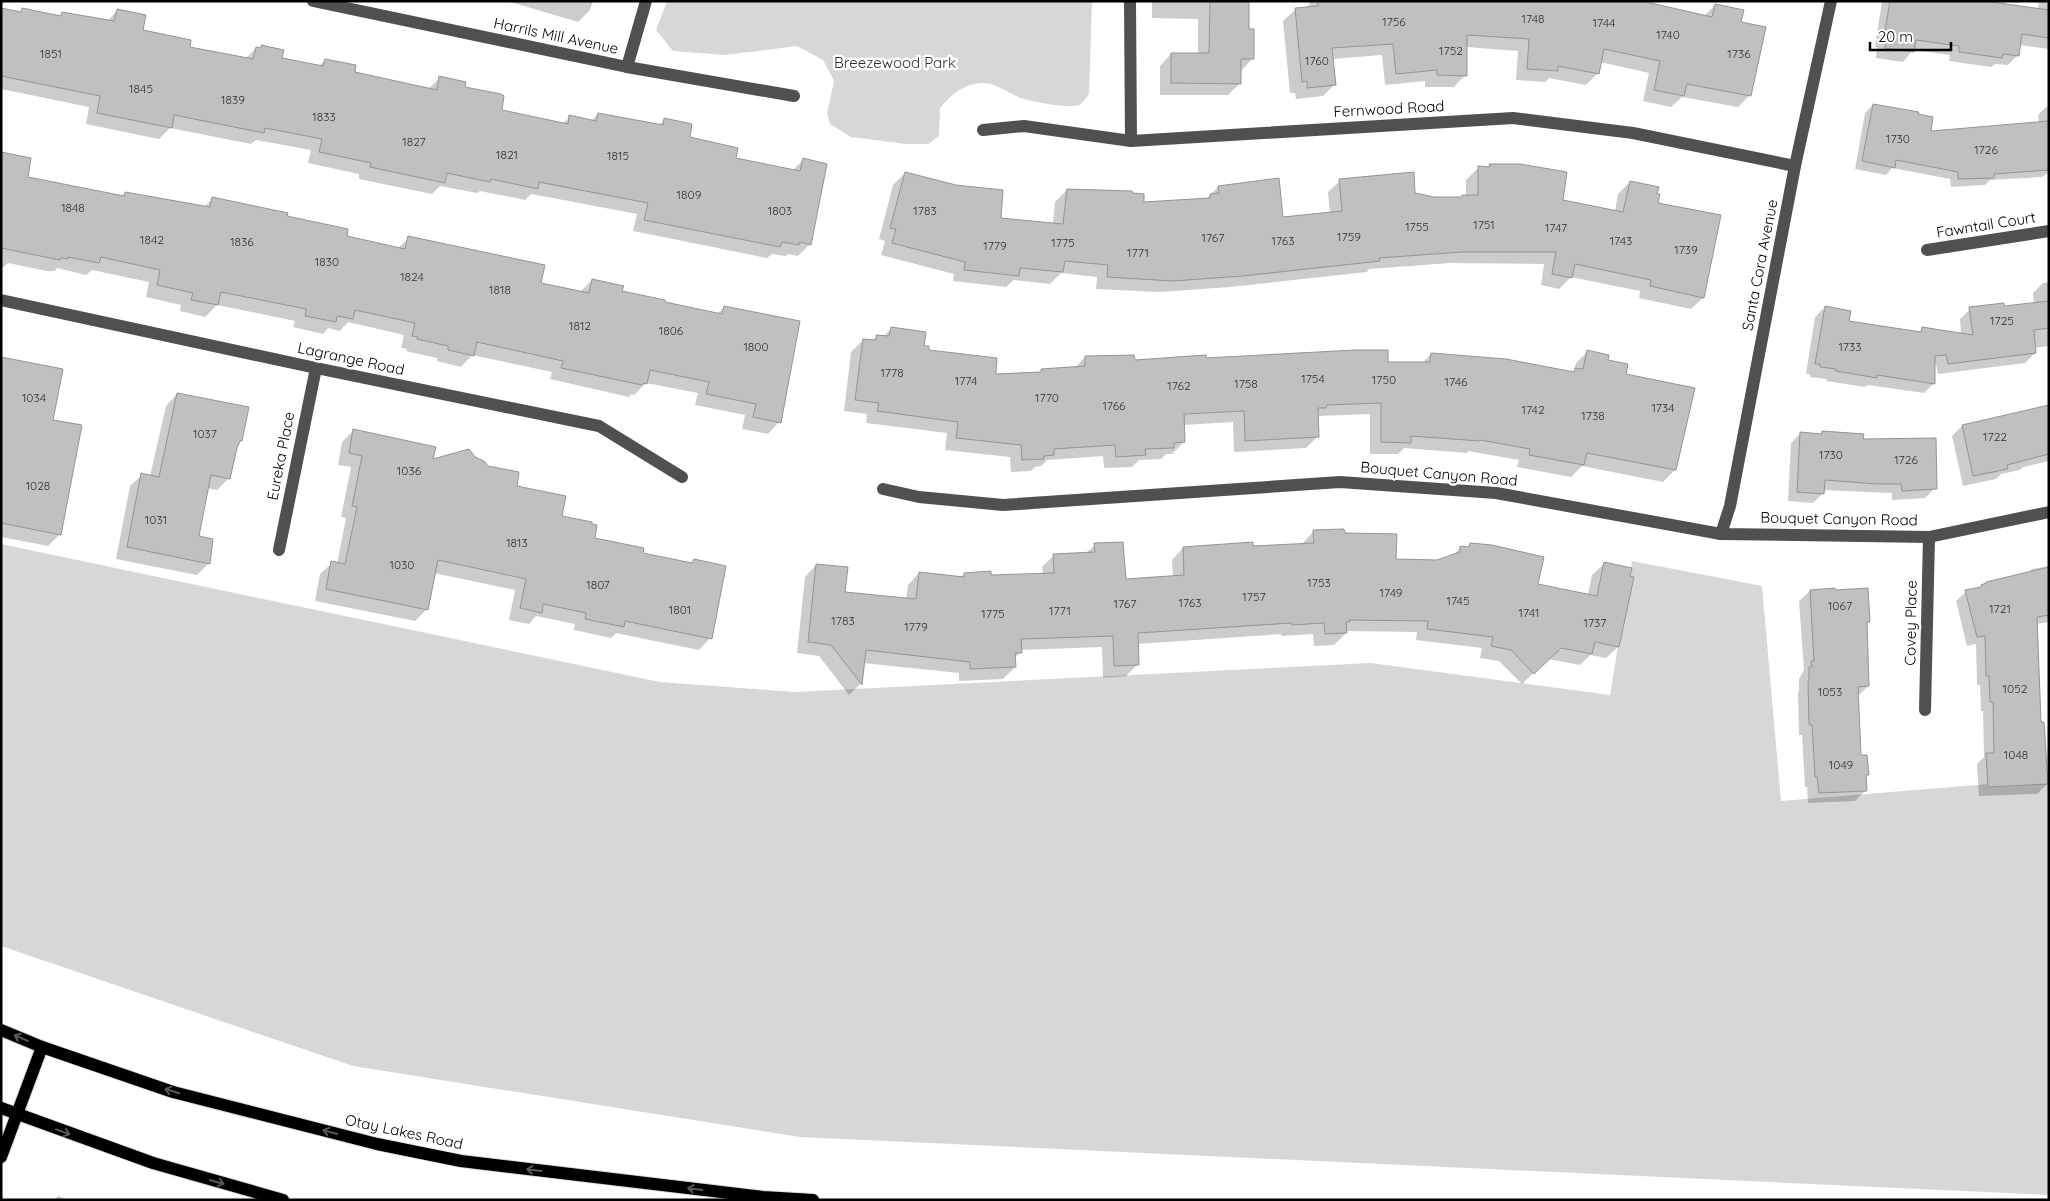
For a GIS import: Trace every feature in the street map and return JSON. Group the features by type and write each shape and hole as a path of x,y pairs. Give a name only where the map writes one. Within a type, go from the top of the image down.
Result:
{"main road":[{"name":"Otay Lakes Road","path":"1,1030 42,1047 173,1092 377,1144 461,1161 763,1198 813,1200"},
{"path":"1,1158 42,1047"},
{"path":"1,1108 153,1163 283,1200"}],"street":[{"name":"Harrils Mill Avenue","path":"313,1 628,68 794,96"},
{"path":"628,68 646,1"},
{"path":"1130,1 1131,140"},
{"name":"Santa Cora Avenue","path":"1721,534 1730,506 1795,166 1831,1"},
{"name":"Fernwood Road","path":"983,130 1024,126 1131,140 1513,118 1633,134 1795,166"},
{"name":"Fawntail Court","path":"1927,250 2049,232"},
{"name":"Lagrange Road","path":"1,300 316,368 599,426 682,477"},
{"name":"Eureka Place","path":"280,550 316,368"},
{"name":"Bouquet Canyon Road","path":"883,489 919,497 1003,505 1340,482 1496,493 1721,534 1929,537 2049,512"},
{"name":"Covey Place","path":"1925,710 1929,537"}],"green space":[{"name":"Breezewood Park","path":"667,1 1092,1 1089,94 1079,105 1058,105 1023,99 991,84 975,84 958,91 940,108 939,136 928,144 906,144 851,137 830,124 827,114 834,81 823,60 797,46 725,55 673,51 656,30"},
{"path":"1,544 660,682 795,692 1371,663 1610,695 1632,561 1762,586 1781,801 2049,779 2049,1195 800,1137 353,1066 1,946"}],"building":[{"path":"1210,1 1249,1 1249,29 1254,29 1254,59 1241,59 1241,84 1171,83 1171,53 1209,53"},
{"path":"1318,1 1642,1 1712,17 1715,4 1744,10 1741,22 1766,27 1751,96 1687,84 1684,96 1654,90 1660,61 1604,49 1599,74 1558,66 1558,71 1527,69 1529,39 1467,35 1467,76 1437,75 1437,70 1396,74 1393,44 1332,48 1336,85 1307,88 1307,81 1302,82 1295,8 1318,6"},
{"path":"1890,1 1985,1 2049,10 2049,38 2022,34 2019,56 2003,54 2002,58 1959,52 1959,46 1916,40 1914,52 1885,48 1886,37 1884,37"},
{"path":"1,8 21,12 22,8 61,16 62,12 114,21 117,9 146,15 143,30 191,40 190,47 253,59 256,47 261,48 261,45 284,50 282,58 323,66 325,59 356,65 355,72 437,90 439,76 466,82 465,87 501,94 504,96 502,110 568,124 569,115 596,121 598,113 663,125 664,118 692,124 690,137 738,148 736,158 800,171 803,158 827,164 811,245 800,242 799,245 782,242 780,247 644,220 648,203 539,182 538,189 491,179 490,182 447,173 445,183 370,167 371,163 319,152 322,139 265,128 264,133 174,115 172,128 97,113 100,96 1,76"},
{"path":"1873,104 1919,112 1918,114 1933,117 1931,131 2049,121 2049,170 1994,174 1994,178 1958,179 1958,172 1896,160 1895,168 1862,161"},
{"path":"1,152 31,158 28,177 124,196 125,192 210,207 212,197 288,213 287,216 348,229 347,236 405,249 408,236 545,265 541,283 589,293 592,279 624,286 622,291 722,314 724,306 800,321 781,423 753,417 756,404 706,394 709,382 650,370 647,384 643,383 642,385 561,368 563,361 477,342 474,356 448,350 448,346 417,339 418,337 412,336 415,323 355,310 353,319 337,316 336,322 305,316 306,309 221,292 218,305 191,300 193,293 157,285 160,270 101,257 99,263 68,257 68,259 60,258 60,260 1,248"},
{"path":"1489,164 1520,164 1567,172 1563,200 1623,212 1630,181 1659,187 1657,194 1660,194 1658,203 1721,215 1704,298 1650,286 1651,280 1575,264 1572,278 1552,274 1556,252 1462,252 1379,258 1380,261 1243,276 1173,281 1107,277 1108,265 1065,261 1063,272 1020,268 1019,276 964,270 965,262 892,243 896,229 890,228 905,172 956,185 1003,190 1001,218 1063,224 1067,189 1132,191 1133,193 1144,194 1144,202 1210,198 1210,194 1219,193 1218,186 1279,178 1283,217 1342,211 1339,179 1414,172 1415,193 1434,197 1478,195 1478,166 1490,167"},
{"path":"2049,301 2049,328 2034,330 2036,353 1948,364 1946,355 1935,356 1935,384 1877,375 1877,378 1836,371 1836,369 1820,367 1820,364 1815,364 1825,306 1851,311 1849,321 1921,332 1922,327 1973,335 1969,307 2004,303 2004,306"},
{"path":"891,327 926,332 924,346 929,346 929,350 997,358 996,374 1041,372 1041,369 1085,366 1085,356 1134,355 1135,360 1206,355 1206,358 1355,350 1388,350 1388,362 1430,362 1431,353 1506,359 1574,372 1575,368 1583,369 1587,350 1609,355 1608,360 1628,364 1626,374 1695,388 1676,470 1587,453 1584,465 1529,455 1530,449 1480,440 1411,436 1411,443 1381,442 1381,403 1327,405 1326,408 1318,408 1319,437 1245,441 1244,411 1184,414 1185,442 1174,443 1174,448 1145,449 1146,455 1116,457 1115,445 1054,449 1054,455 1044,456 1044,459 1022,460 1021,445 956,438 958,422 877,411 879,403 855,400 863,339 876,340 876,335 889,336"},
{"path":"1,357 63,369 53,420 82,425 61,535 1,523"},
{"path":"177,393 249,407 242,441 240,441 237,448 230,479 211,475 199,536 213,539 210,564 127,547 141,473 159,477"},
{"path":"2049,405 2049,454 2007,465 2008,469 1973,476 1962,425"},
{"path":"353,429 436,447 433,459 469,449 475,457 484,461 488,466 519,472 517,486 566,496 562,516 592,522 592,524 597,525 595,538 644,548 643,553 692,563 694,559 726,566 712,639 625,621 624,627 585,619 586,613 543,604 542,613 520,608 526,579 438,560 428,610 326,589 331,561 345,564 357,507 352,506 362,456 349,453"},
{"path":"1822,431 1864,434 1863,439 1936,438 1937,489 1902,491 1901,484 1825,480 1824,494 1797,492 1800,432 1822,434"},
{"path":"1344,529 1345,533 1397,534 1396,559 1437,560 1460,552 1460,546 1469,547 1470,543 1492,545 1544,557 1538,584 1597,596 1604,562 1632,568 1630,576 1634,577 1619,647 1595,642 1592,654 1561,648 1534,674 1511,650 1491,646 1493,637 1427,629 1428,621 1349,620 1350,622 1346,622 1347,633 1325,634 1324,623 1292,625 1292,623 1138,633 1139,665 1114,666 1113,636 1021,639 1022,653 1015,653 1016,667 970,669 970,662 866,650 862,685 831,645 808,642 816,564 848,567 845,592 916,599 919,572 964,577 964,573 991,571 991,575 1054,573 1053,554 1095,552 1094,543 1123,542 1126,579 1184,575 1183,547 1253,542 1253,546 1314,543 1313,530"},
{"path":"2049,567 2049,615 2037,617 2041,722 2044,722 2048,784 1988,787 1986,753 1994,753 1993,702 1990,702 1989,676 1986,676 1985,636 1977,637 1965,590 1981,587 1986,582"},
{"path":"1835,588 1835,590 1868,588 1870,622 1867,622 1869,686 1858,687 1861,755 1867,755 1869,775 1866,775 1867,791 1819,793 1817,777 1815,777 1812,725 1809,725 1809,667 1812,667 1811,661 1814,661 1810,590"}]}
